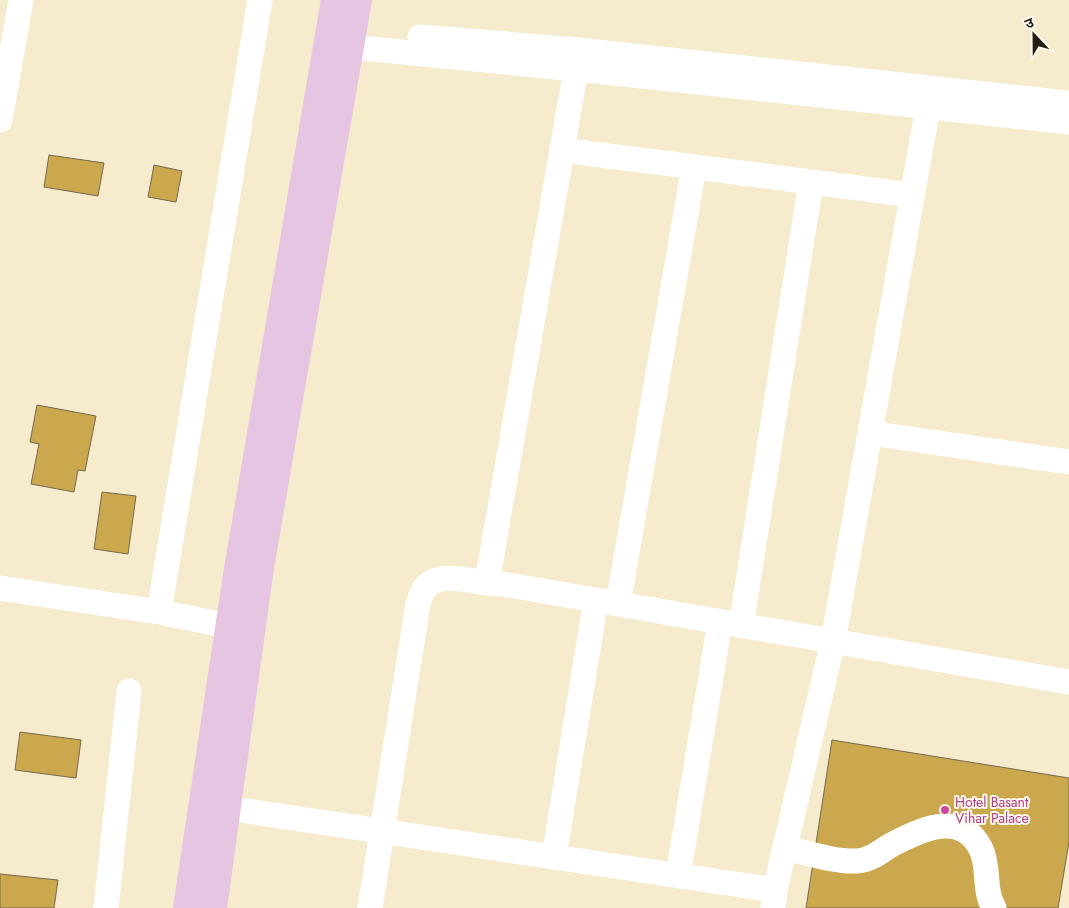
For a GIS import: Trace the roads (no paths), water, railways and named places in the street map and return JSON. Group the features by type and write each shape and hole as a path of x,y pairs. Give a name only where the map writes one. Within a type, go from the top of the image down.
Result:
{"main road":[{"path":"187,908 241,627 262,557 340,38 335,0"},
{"path":"340,38 358,0"},
{"path":"213,908 227,808 241,627"}],"street":[{"path":"0,120 21,0"},
{"path":"159,612 260,0"},
{"path":"340,38 1069,103"},
{"path":"577,60 928,107 1069,122"},
{"path":"487,583 577,60"},
{"path":"227,808 678,876 774,899 833,641 928,107"},
{"path":"562,150 912,195"},
{"path":"554,857 694,167"},
{"path":"678,876 730,624 811,182"},
{"path":"870,433 1069,462"},
{"path":"370,908 415,623 421,597 426,587 444,578 503,584 1069,682"},
{"path":"0,588 159,612 241,627"},
{"path":"106,908 129,691"},
{"path":"785,848 857,861 873,857 891,846 931,828 945,825 960,827 981,848 987,866 990,902 994,908"}],"place":[{"name":"Hotel Basant Vihar Palace","path":"945,810"}]}
